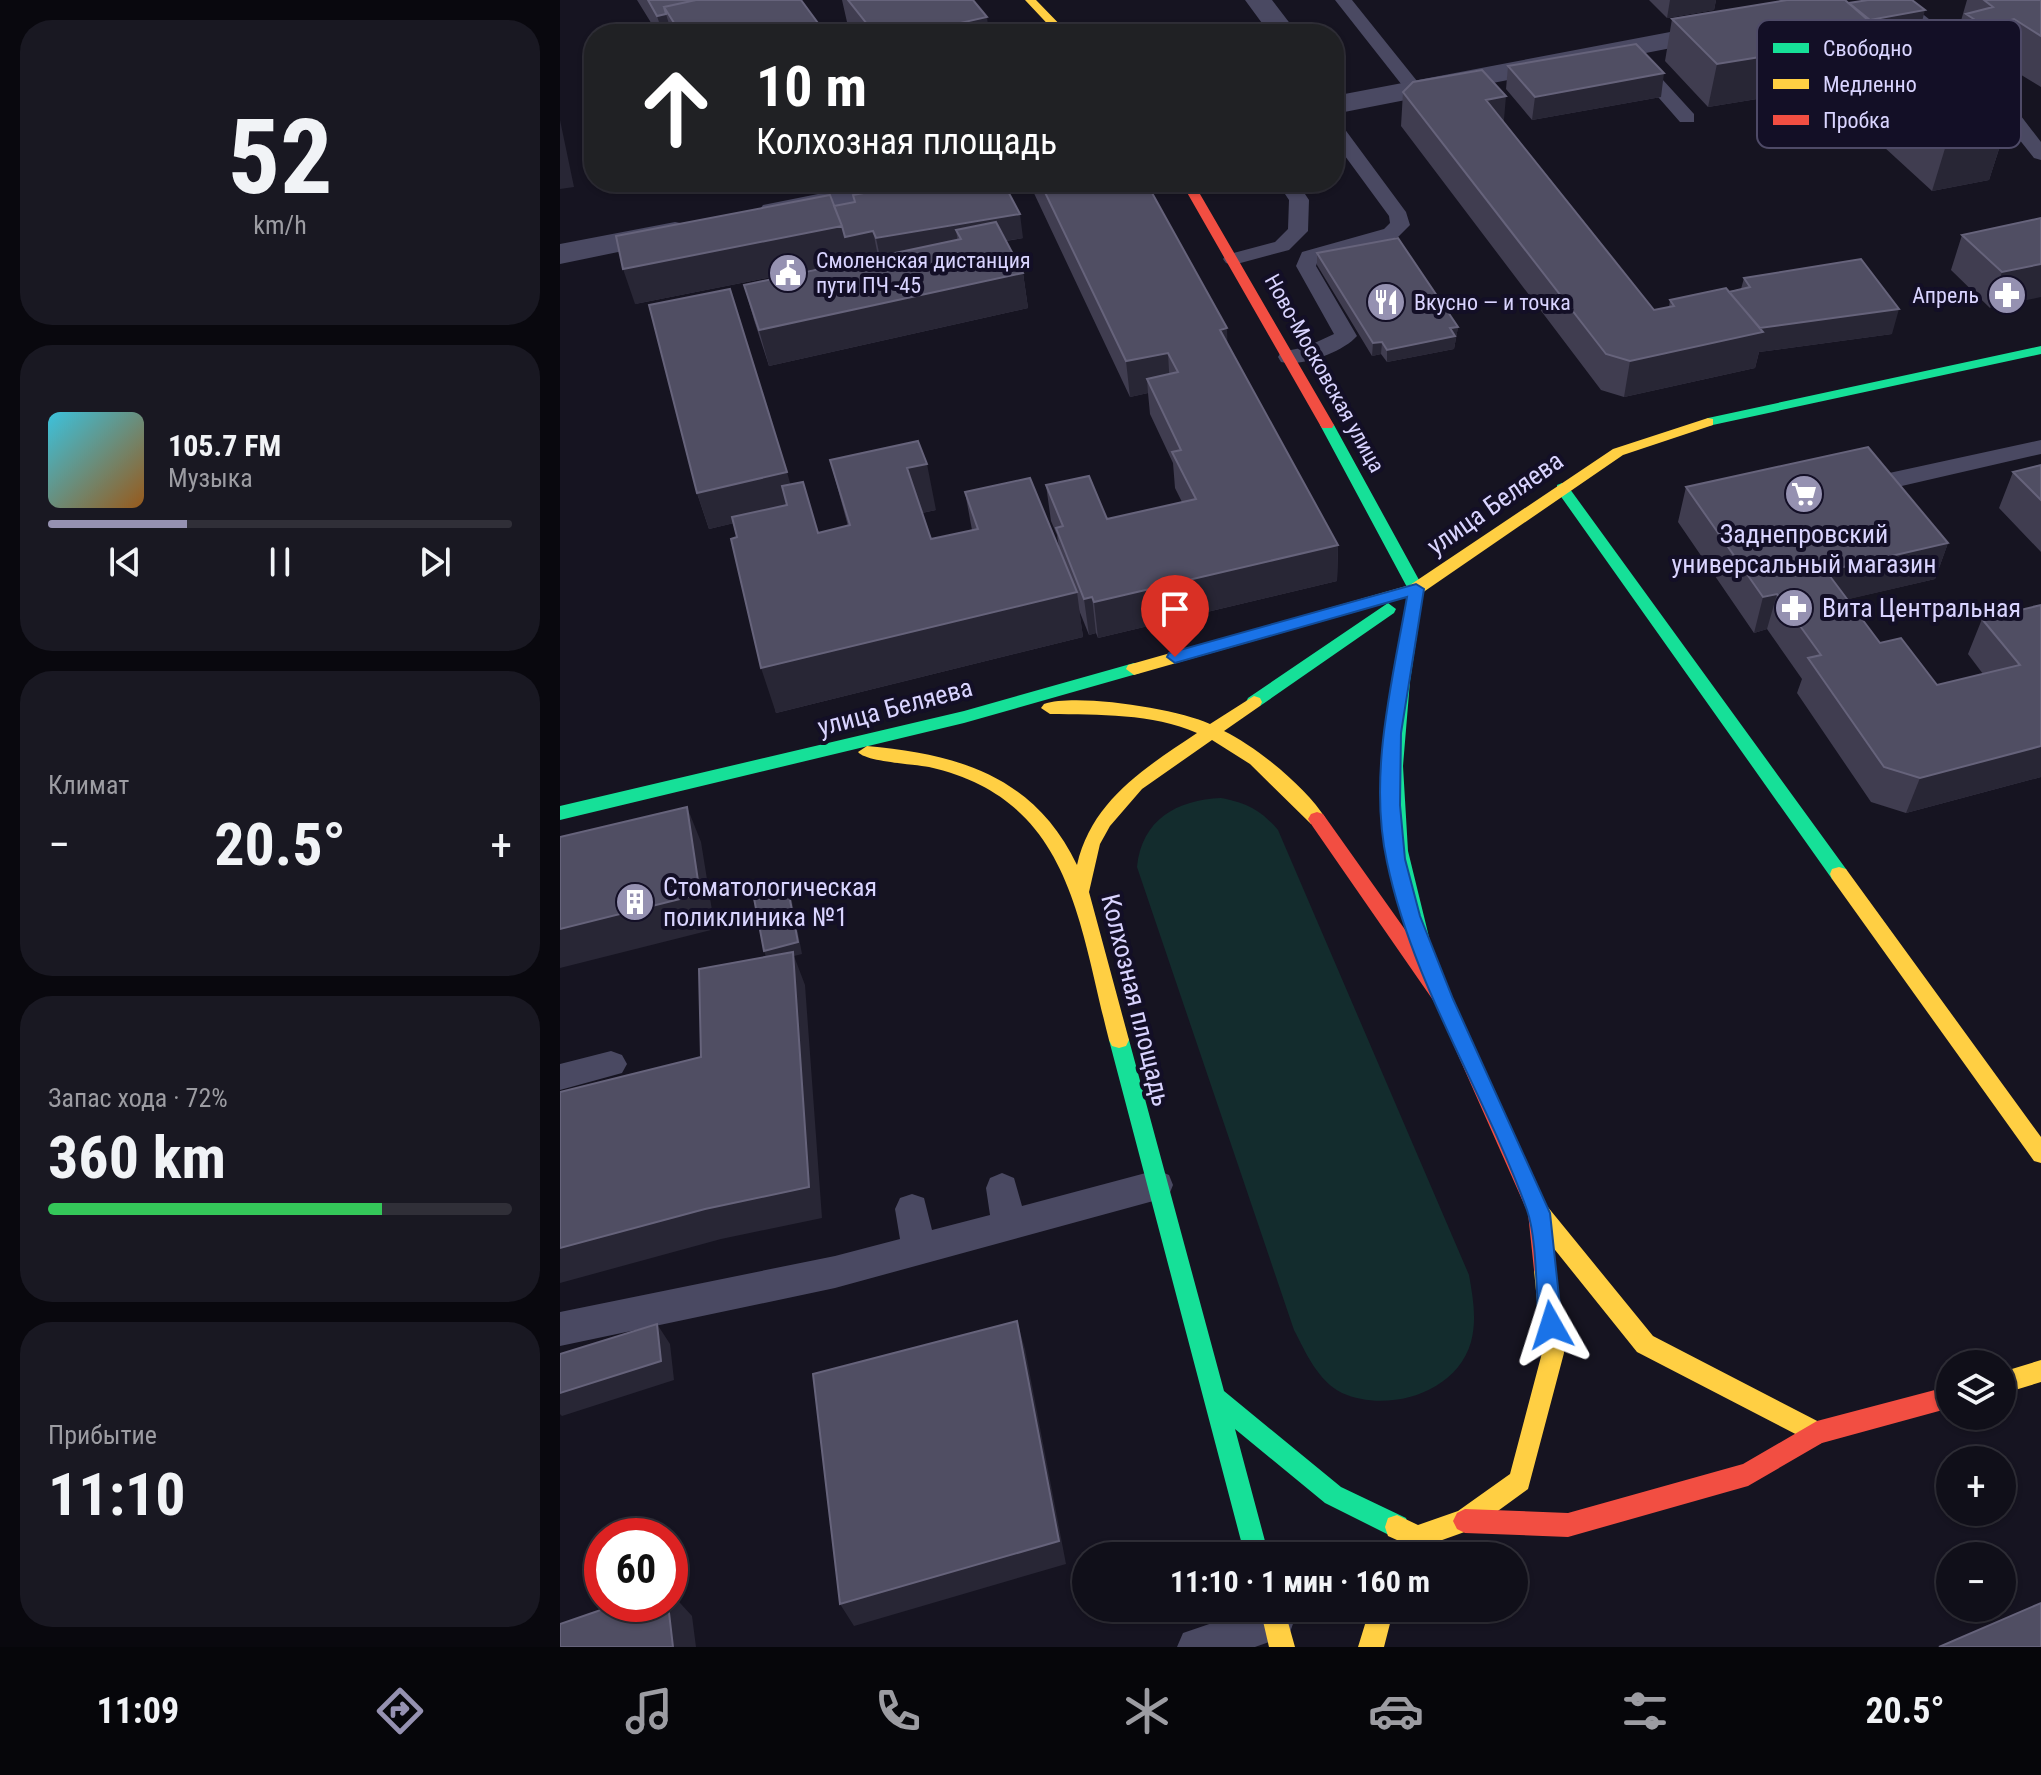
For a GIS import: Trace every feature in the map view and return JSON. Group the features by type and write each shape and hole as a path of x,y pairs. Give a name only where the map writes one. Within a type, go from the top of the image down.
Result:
{"main road":[{"path":"1030,0 1053,24"},
{"name":"Ново-Московская улица","path":"1193,192 1289,357 1416,589"},
{"name":"улица Беляева","path":"560,813 813,756 964,717 1416,589 1618,452 1684,427 2041,350"},
{"path":"1562,488 2041,1154"},
{"path":"1416,589 1394,712 1391,805 1395,859 1443,999 1539,1213 1645,1344 1817,1433"},
{"name":"Колхозная площадь","path":"1253,1542 1080,892 1088,846 1105,813 1136,784 1416,589"},
{"path":"964,717 1056,708 1111,708 1169,715 1213,730 1251,756 1293,793 1330,834 1443,999"},
{"path":"813,756 864,751 910,753 986,779 1041,821 1060,849 1080,892"},
{"path":"1414,1542 1417,1537 1465,1521 1520,1481 1553,1353 1539,1213"},
{"path":"2016,1379 2041,1371"},
{"path":"1213,1396 1333,1495 1417,1537"},
{"path":"1465,1521 1568,1525 1748,1474 1817,1433 1936,1401"},
{"path":"1371,1647 1378,1622"}],"street":[{"path":"1258,0 1276,24"},
{"path":"1862,5 1894,0"},
{"path":"1344,108 1415,90 1757,23"},
{"path":"560,254 873,192"}],"lane":[{"path":"1343,0 1415,90"},
{"path":"1894,0 1919,20"},
{"path":"1625,49 1687,118"},
{"path":"1289,357 1313,352 1346,336 1306,266 1309,256 1391,233 1400,225 1399,216 1344,125"},
{"path":"2021,129 2041,154"},
{"path":"1233,259 1282,246 1298,231 1299,200 1294,192"},
{"path":"1880,483 2041,447"},
{"path":"560,1077 611,1064"},
{"path":"560,1329 835,1272 1157,1185"},
{"path":"1002,1188 1009,1225"},
{"path":"912,1209 918,1249"},
{"path":"1197,1647 1276,1625"}],"green space":[{"path":"1221,798 1253,808 1278,830 1469,1275 1474,1317 1471,1342 1463,1360 1451,1375 1418,1394 1379,1401 1342,1393 1319,1374 1303,1348 1294,1330 1137,867 1146,836 1164,815 1190,803"}],"building":[{"path":"648,0 696,0 664,7 666,14 657,16"},
{"path":"696,0 801,0 819,24 675,24 664,7"},
{"path":"848,0 973,0 987,17 956,24 867,24"},
{"path":"1787,0 1845,0 1868,20 1757,20 1757,57 1717,64 1672,19"},
{"path":"1912,0 1925,10 1870,20 1849,3"},
{"path":"1984,0 2041,0 2041,36 2021,23 2021,20 1975,20 1966,14 1993,7"},
{"path":"1636,44 1664,73 1535,97 1508,66"},
{"path":"1482,70 1506,96 1486,100 1654,310 1674,306 1670,300 1726,288 1763,332 1630,361 1606,354 1403,92 1413,82"},
{"path":"869,192 1008,192 1020,214 876,238 873,231 845,237 834,206 855,202 853,195"},
{"path":"1045,192 1152,192 1227,328 1220,330 1338,545 1094,602 1092,597 1084,599 1056,528 1063,526 1046,485 1089,476 1107,519 1196,499 1172,452 1181,450 1147,379 1178,372 1168,353 1126,361"},
{"path":"830,195 842,226 623,269 616,236"},
{"path":"2041,218 2041,264 2002,272 1962,235"},
{"path":"996,222 1023,273 759,330 744,285 961,239 956,230"},
{"name":"Вкусно — и точка","path":"1398,238 1458,327 1450,328 1455,336 1387,350 1382,342 1373,343 1317,253"},
{"path":"1861,259 1899,309 1760,328 1729,292 1750,287 1744,278"},
{"path":"730,289 787,472 697,493 649,305"},
{"path":"918,441 927,464 907,468 931,539 978,529 965,492 1030,478 1077,592 761,668 731,539 737,537 732,517 787,505 782,486 803,482 818,533 850,525 830,460"},
{"path":"1868,447 1948,543 1826,571 1880,643 1901,638 1937,685 2020,665 1982,619 2041,605 2041,746 1920,778 1884,767 1808,658 1821,655 1777,594 1763,597 1686,487"},
{"path":"2041,465 2041,500 2013,472"},
{"path":"687,807 700,894 560,929 560,837"},
{"path":"787,884 798,942 764,951 753,893"},
{"path":"793,952 809,1187 705,1209 560,1248 560,1092 701,1057 699,969"},
{"path":"1017,1321 1059,1541 840,1604 813,1374"},
{"path":"657,1324 661,1361 560,1393 560,1354"},
{"path":"2041,1603 2041,1647 1939,1647 1997,1622 2016,1622 2016,1614"},
{"path":"584,1616 584,1622 670,1622 673,1647 560,1647 560,1624"}],"traffic: fast":[{"path":"1708,422 2041,350"},
{"path":"1327,425 1416,589"},
{"path":"1562,488 1839,874"},
{"path":"1416,589 1401,681 1394,766 1399,851 1420,941"},
{"path":"1254,702 1388,609"},
{"path":"560,813 964,717 1134,669"},
{"path":"1119,1040 1253,1542"},
{"path":"1213,1396 1333,1495 1397,1527"}],"traffic: slow":[{"path":"1030,0 1053,24"},
{"path":"1134,669 1416,589 1618,452 1708,422"},
{"path":"1119,1040 1080,892 1091,844 1103,821 1136,784 1254,702"},
{"path":"1050,708 1134,711 1199,726 1228,740 1256,760 1317,819"},
{"path":"867,752 943,764 991,782 1013,795 1049,831 1080,892"},
{"path":"1839,874 2041,1154"},
{"path":"1539,1213 1645,1344 1817,1433"},
{"path":"1397,1527 1417,1537 1465,1521 1520,1481 1553,1353 1545,1270"},
{"path":"2016,1379 2041,1371"},
{"path":"1276,1622 1282,1647"},
{"path":"1371,1647 1378,1622"}],"traffic: jam":[{"path":"1193,192 1327,425"},
{"path":"1317,819 1443,999 1539,1213 1545,1270"},
{"path":"1465,1521 1568,1525 1748,1474 1817,1433 1936,1401"}],"place":[{"name":"Смоленская дистанция пути ПЧ -45","path":"788,273"},
{"name":"Апрель","path":"2007,295"},
{"name":"Вкусно — и точка","path":"1386,302"},
{"name":"Заднепровский универсальный магазин","path":"1804,494"},
{"name":"Вита Центральная","path":"1794,608"},
{"name":"Стоматологическая поликлиника №1","path":"635,902"}],"route":[{"path":"1175,657 1416,589 1394,712 1390,754 1395,859 1410,916 1443,999 1539,1213 1551,1325"}]}
